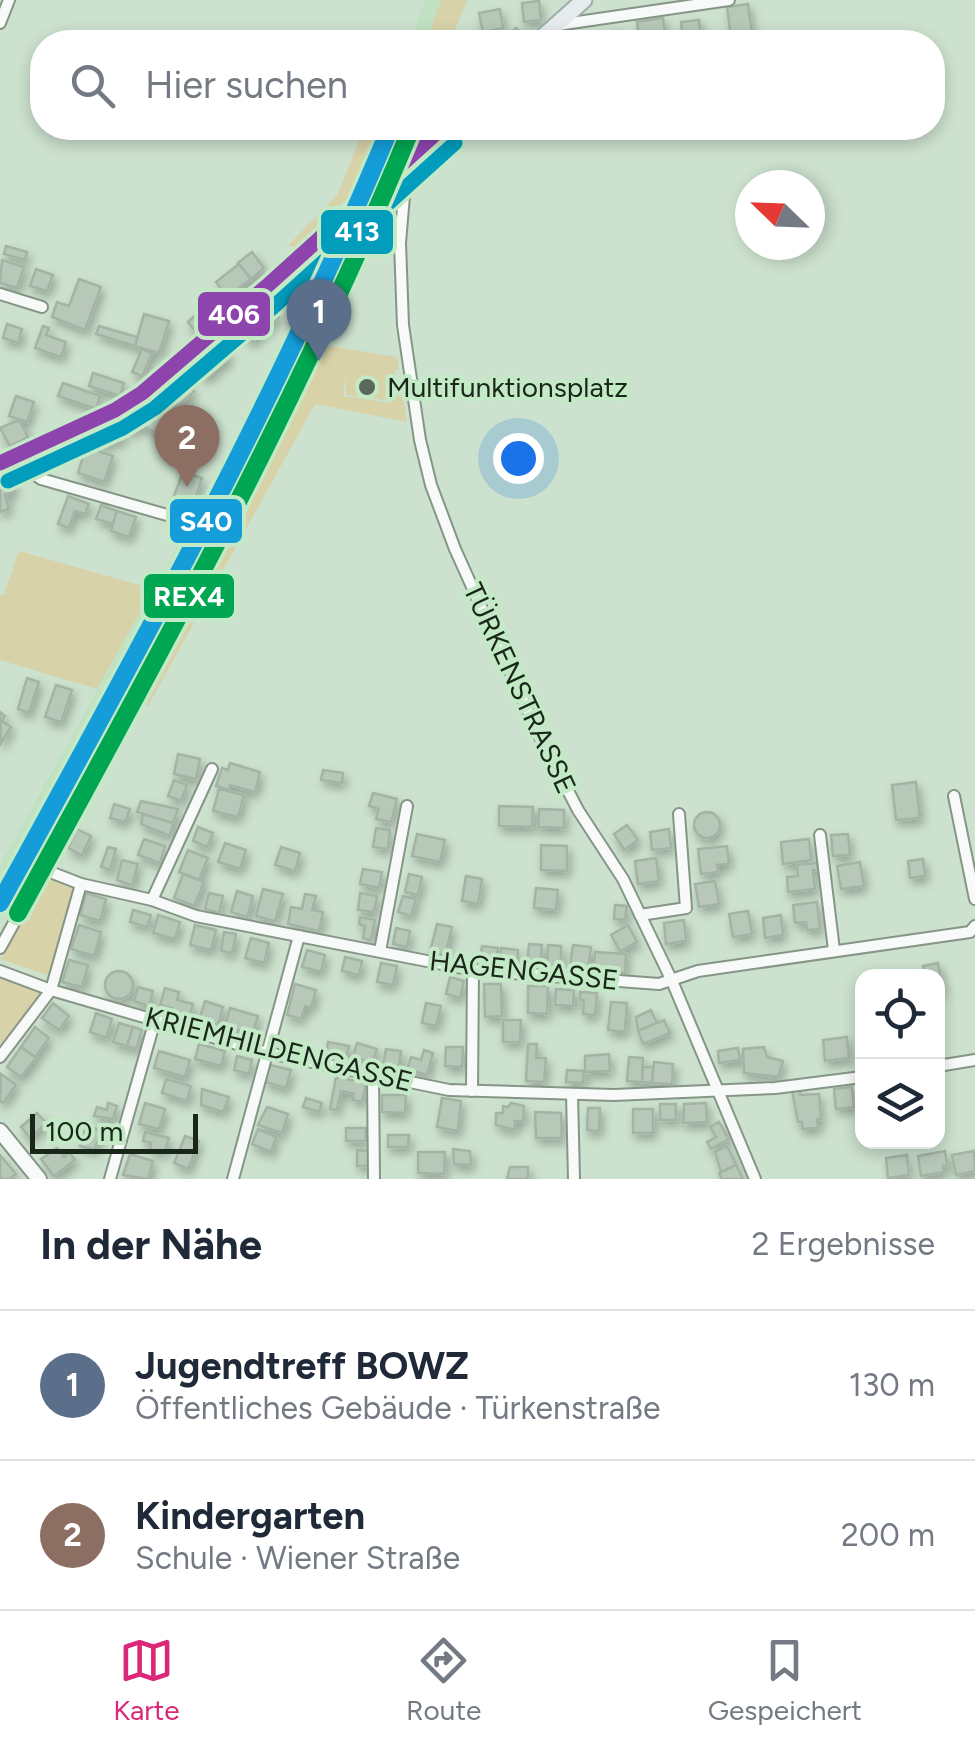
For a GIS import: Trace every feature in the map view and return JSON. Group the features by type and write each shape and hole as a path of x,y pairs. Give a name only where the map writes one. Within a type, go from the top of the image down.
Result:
{"main road":[{"path":"550,30 584,0"},
{"path":"5,460 115,410 142,393 429,140"}],"street":[{"path":"0,23 9,0"},
{"path":"556,25 729,0"},
{"name":"TÜRKENSTRASSE","path":"400,166 406,184 400,273 405,351 431,485 455,549 536,728 578,810 623,879 672,981 755,1179"},
{"path":"0,294 42,307"},
{"path":"5,460 41,479 188,522"},
{"path":"152,900 212,768"},
{"path":"954,796 975,899"},
{"path":"380,951 406,806"},
{"path":"640,916 686,908 679,814"},
{"path":"0,948 72,818"},
{"path":"820,835 834,950"},
{"name":"HAGENGASSE","path":"45,870 196,916 473,970 659,984 698,971 972,929"},
{"path":"0,1057 50,990 81,884"},
{"path":"233,1179 299,936"},
{"path":"472,1091 473,970"},
{"name":"KRIEMHILDENGASSE","path":"0,971 50,990 268,1052 448,1090 572,1094 717,1090 775,1088 855,1078"},
{"path":"110,1179 155,1020"},
{"path":"945,1065 975,1060"},
{"path":"374,1076 374,1179"},
{"path":"572,1094 574,1179"},
{"path":"0,1131 39,1179"}],"shaded area":[{"path":"425,0 441,0 430,30 414,30"},
{"path":"441,0 467,0 455,30 430,30"},
{"path":"359,140 372,140 350,199 297,247 288,246 338,194"},
{"path":"372,140 390,140 376,175 350,199"},
{"path":"392,183 396,191 359,240 363,250 317,344 397,357 399,370 395,370 394,379 389,379 386,400 346,395 346,374 343,396 391,403 394,381 400,380 407,422 315,404 148,706 118,696 249,458 362,207"},
{"path":"362,207 249,458 0,920 0,865 255,407 331,236"},
{"path":"19,551 153,589 97,689 0,660 0,595 4,595"},
{"path":"46,877 76,887 50,976 0,959"},
{"path":"0,979 41,992 0,1049"}],"building":[{"path":"539,1 541,20 524,22 522,3"},
{"path":"748,4 751,30 730,30 727,7"},
{"path":"500,9 503,28 483,30 479,13"},
{"path":"663,18 664,30 638,30 637,22"},
{"path":"699,20 700,30 682,30 681,22"},
{"path":"6,246 27,252 25,260 4,254"},
{"path":"252,252 264,268 251,279 238,263"},
{"path":"2,260 24,267 17,288 0,283"},
{"path":"239,264 251,279 227,297 216,282"},
{"path":"36,269 53,275 47,291 30,286"},
{"path":"79,279 101,287 85,330 52,317 57,302 69,306"},
{"path":"265,302 279,317 252,342 238,327"},
{"path":"207,305 216,315 196,332 188,322"},
{"path":"144,314 169,321 159,353 135,346"},
{"path":"7,324 22,329 18,343 3,338"},
{"path":"43,326 49,328 46,335 66,342 61,357 35,348"},
{"path":"99,326 137,337 135,346 96,334"},
{"path":"219,343 230,357 206,378 194,364"},
{"path":"142,349 152,354 142,376 132,372"},
{"path":"93,373 124,383 120,396 89,386"},
{"path":"180,376 194,392 179,405 163,402 157,395"},
{"path":"63,383 100,396 96,409 58,396"},
{"path":"16,396 34,402 27,422 9,416"},
{"path":"158,402 164,412 149,421 143,412"},
{"path":"143,412 149,421 132,432 126,423"},
{"path":"164,412 183,419 178,431 169,427 166,437 142,426"},
{"path":"16,421 28,437 10,446 0,428"},
{"path":"121,428 124,438 101,446 98,435"},
{"path":"86,447 113,456 104,482 78,473"},
{"path":"183,472 202,478 191,510 182,507 184,500 174,496"},
{"path":"11,478 15,491 5,495 9,509 0,512 0,481"},
{"path":"68,496 89,504 85,514 75,511 69,528 58,524"},
{"path":"101,505 117,511 113,524 96,519"},
{"path":"117,511 136,517 129,537 111,531"},
{"path":"27,678 39,682 29,713 18,709"},
{"path":"56,685 72,690 61,722 45,717"},
{"path":"0,712 5,716 2,721 11,727 1,743"},
{"path":"178,754 200,759 196,779 174,774"},
{"path":"230,763 260,772 255,792 230,785 229,790 216,786 222,768 228,770"},
{"path":"323,770 343,773 342,783 321,780"},
{"path":"174,780 187,785 181,801 168,796"},
{"path":"916,782 920,818 896,820 892,785"},
{"path":"219,789 244,795 238,817 213,811"},
{"path":"373,793 397,799 391,822 376,819 379,809 369,806"},
{"path":"141,801 178,809 173,823 137,812"},
{"path":"114,804 130,809 125,822 110,818"},
{"path":"499,806 533,807 532,827 499,826"},
{"path":"539,809 564,810 564,828 538,827"},
{"path":"707,812 716,816 720,825 716,834 707,838 698,834 694,825 698,816"},
{"path":"143,814 173,823 170,836 141,824"},
{"path":"627,825 638,840 624,850 614,834"},
{"path":"198,827 213,833 207,847 193,841"},
{"path":"376,828 390,830 388,849 373,847"},
{"path":"77,829 91,836 82,855 68,848"},
{"path":"669,829 671,848 652,850 650,832"},
{"path":"417,834 445,840 440,862 412,856"},
{"path":"848,834 850,855 833,856 831,835"},
{"path":"144,839 165,846 160,863 138,855"},
{"path":"809,839 811,860 783,864 781,842"},
{"path":"225,843 246,850 240,869 218,862"},
{"path":"541,845 567,846 567,871 541,870"},
{"path":"727,846 729,864 717,865 718,872 701,874 698,849"},
{"path":"108,847 116,849 110,870 101,867"},
{"path":"281,847 300,853 295,871 275,865"},
{"path":"188,850 208,858 199,880 179,872"},
{"path":"656,858 659,881 638,884 635,861"},
{"path":"923,859 925,876 910,878 908,861"},
{"path":"122,860 138,864 132,885 117,880"},
{"path":"860,862 864,886 841,889 837,866"},
{"path":"817,863 818,870 813,870 815,889 788,892 787,877 798,876 797,865"},
{"path":"363,869 382,872 379,888 360,884"},
{"path":"183,874 204,882 194,906 174,898"},
{"path":"409,874 422,877 418,895 405,892"},
{"path":"466,876 482,879 478,904 462,901"},
{"path":"715,881 719,904 699,907 695,884"},
{"path":"536,888 558,890 556,910 534,908"},
{"path":"263,889 283,894 275,921 256,916"},
{"path":"237,891 253,896 247,917 231,912"},
{"path":"86,893 106,899 100,921 80,915"},
{"path":"209,893 223,896 219,913 205,909"},
{"path":"360,893 377,896 374,912 358,910"},
{"path":"305,894 316,896 312,910 323,912 319,931 288,924 291,907 302,909"},
{"path":"403,896 416,899 411,916 398,912"},
{"path":"817,902 820,929 807,930 806,922 795,923 793,905"},
{"path":"615,905 627,906 625,920 614,919"},
{"path":"133,910 151,915 147,927 130,922"},
{"path":"748,911 752,934 733,937 729,914"},
{"path":"158,915 180,922 175,939 153,933"},
{"path":"781,915 783,935 765,938 763,918"},
{"path":"360,917 375,920 371,940 363,938 365,926 359,924"},
{"path":"684,920 686,941 666,944 664,923"},
{"path":"437,924 452,927 445,955 430,952"},
{"path":"79,925 101,932 94,956 71,949"},
{"path":"195,925 216,930 211,950 190,945"},
{"path":"628,925 637,942 620,951 611,935"},
{"path":"396,928 410,931 407,947 393,944"},
{"path":"224,932 236,934 232,953 221,951"},
{"path":"251,938 269,943 264,963 245,958"},
{"path":"529,944 542,945 540,966 527,965"},
{"path":"548,945 561,946 561,966 547,965"},
{"path":"573,945 591,947 588,969 570,966"},
{"path":"482,946 498,948 496,962 480,960"},
{"path":"501,948 518,950 517,964 500,962"},
{"path":"307,950 325,955 321,972 302,967"},
{"path":"595,952 626,954 625,973 594,971"},
{"path":"345,957 362,961 359,975 342,971"},
{"path":"69,960 88,965 82,987 62,982"},
{"path":"381,963 397,966 393,985 377,982"},
{"path":"938,963 939,969 924,969 923,966"},
{"path":"119,971 129,975 133,985 129,995 119,999 109,995 105,985 109,975"},
{"path":"450,977 464,981 460,998 446,994"},
{"path":"295,984 316,990 311,1008 305,1006 301,1019 287,1015"},
{"path":"484,984 501,984 502,1016 485,1017"},
{"path":"528,986 548,986 547,1014 528,1013"},
{"path":"138,987 153,991 149,1006 134,1001"},
{"path":"165,988 179,992 177,1000 193,1004 189,1018 170,1013 172,1008 160,1005"},
{"path":"556,989 574,990 573,1006 555,1005"},
{"path":"580,992 597,993 595,1015 583,1014"},
{"path":"205,1001 223,1007 218,1025 199,1020"},
{"path":"611,1002 627,1003 625,1032 608,1030"},
{"path":"53,1003 69,1016 59,1030 42,1018"},
{"path":"426,1003 441,1006 436,1026 422,1023"},
{"path":"230,1008 258,1016 252,1035 225,1026"},
{"path":"651,1010 657,1023 638,1031 636,1017"},
{"path":"96,1013 112,1019 106,1038 90,1032"},
{"path":"503,1020 521,1020 520,1042 503,1042"},
{"path":"664,1020 670,1033 643,1044 638,1031"},
{"path":"119,1023 133,1027 127,1046 113,1042"},
{"path":"35,1027 49,1038 35,1057 21,1047"},
{"path":"133,1027 142,1030 136,1049 127,1046"},
{"path":"847,1037 849,1058 825,1061 823,1040"},
{"path":"328,1042 349,1046 346,1057 326,1053"},
{"path":"357,1043 377,1049 372,1063 353,1057"},
{"path":"199,1044 225,1051 221,1066 195,1059"},
{"path":"528,1044 537,1044 536,1058 546,1058 544,1082 526,1081"},
{"path":"21,1047 36,1058 21,1077 7,1067"},
{"path":"446,1047 463,1047 462,1067 445,1066"},
{"path":"764,1047 767,1057 783,1061 778,1077 744,1073 743,1049"},
{"path":"738,1048 740,1060 719,1063 718,1051"},
{"path":"386,1049 401,1051 399,1067 383,1065"},
{"path":"424,1050 433,1053 427,1075 407,1069 411,1057 421,1060"},
{"path":"159,1051 190,1060 185,1077 154,1068"},
{"path":"609,1054 610,1071 585,1072 585,1056"},
{"path":"237,1056 252,1060 249,1074 234,1070"},
{"path":"629,1057 643,1058 642,1082 627,1081"},
{"path":"654,1062 673,1064 672,1084 652,1083"},
{"path":"270,1065 291,1070 286,1088 265,1082"},
{"path":"643,1067 653,1067 652,1083 642,1082"},
{"path":"567,1070 584,1071 583,1083 566,1082"},
{"path":"1,1074 16,1085 3,1103 0,1101"},
{"path":"336,1077 366,1083 362,1102 353,1100 354,1094 341,1091 337,1110 330,1109"},
{"path":"166,1079 191,1086 187,1101 162,1093"},
{"path":"852,1087 854,1107 836,1109 834,1089"},
{"path":"202,1089 229,1097 223,1112 201,1105"},
{"path":"800,1090 800,1095 819,1094 818,1128 802,1129 802,1122 798,1122 792,1091"},
{"path":"382,1095 406,1095 405,1113 382,1112"},
{"path":"306,1098 322,1103 319,1112 303,1107"},
{"path":"442,1098 461,1101 458,1131 437,1127"},
{"path":"108,1103 117,1106 113,1119 94,1116 97,1107 107,1110"},
{"path":"145,1103 165,1109 159,1129 139,1124"},
{"path":"706,1103 707,1122 683,1123 684,1104"},
{"path":"660,1104 676,1104 676,1120 660,1120"},
{"path":"503,1106 524,1106 523,1121 515,1121 515,1130 496,1125 496,1113 503,1113"},
{"path":"267,1107 288,1114 282,1133 258,1125"},
{"path":"588,1108 600,1108 599,1131 587,1130"},
{"path":"633,1109 653,1109 653,1133 633,1133"},
{"path":"535,1112 561,1113 562,1138 536,1138"},
{"path":"37,1113 46,1123 30,1138 21,1127"},
{"path":"719,1122 729,1139 711,1149 707,1142 716,1137 710,1127"},
{"path":"86,1126 101,1130 95,1150 80,1146"},
{"path":"346,1128 366,1128 366,1141 346,1141"},
{"path":"258,1129 276,1137 271,1152 252,1144"},
{"path":"145,1132 169,1138 164,1153 150,1149 151,1143 143,1141"},
{"path":"388,1135 409,1135 408,1147 388,1147"},
{"path":"185,1136 199,1141 188,1169 174,1163"},
{"path":"727,1146 736,1165 721,1172 715,1152"},
{"path":"57,1148 64,1157 69,1152 75,1160 54,1176 41,1159"},
{"path":"453,1149 470,1151 471,1165 454,1164"},
{"path":"357,1150 369,1151 368,1166 357,1166"},
{"path":"945,1151 944,1172 921,1176 918,1156"},
{"path":"974,1151 975,1171 956,1175 952,1155"},
{"path":"418,1152 445,1152 444,1174 418,1173"},
{"path":"130,1154 153,1161 148,1179 123,1175"},
{"path":"0,1155 16,1174 9,1179 0,1179"},
{"path":"907,1155 909,1175 888,1178 886,1158"},
{"path":"736,1165 743,1179 722,1179 719,1173"},
{"path":"510,1167 528,1167 528,1179 507,1179"}],"transit line":[{"name":"S40","path":"0,903 156,617 255,424 385,140"},
{"name":"REX4","path":"18,913 174,626 273,432 406,140"},
{"name":"406","path":"0,463 115,410 142,393 429,140"},
{"name":"413","path":"8,481 123,428 155,408 455,143"}],"place":[{"name":"Jugendtreff BOWZ","path":"319,361"},
{"name":"Multifunktionsplatz","path":"367,387"},
{"name":"Kindergarten","path":"187,487"}]}
